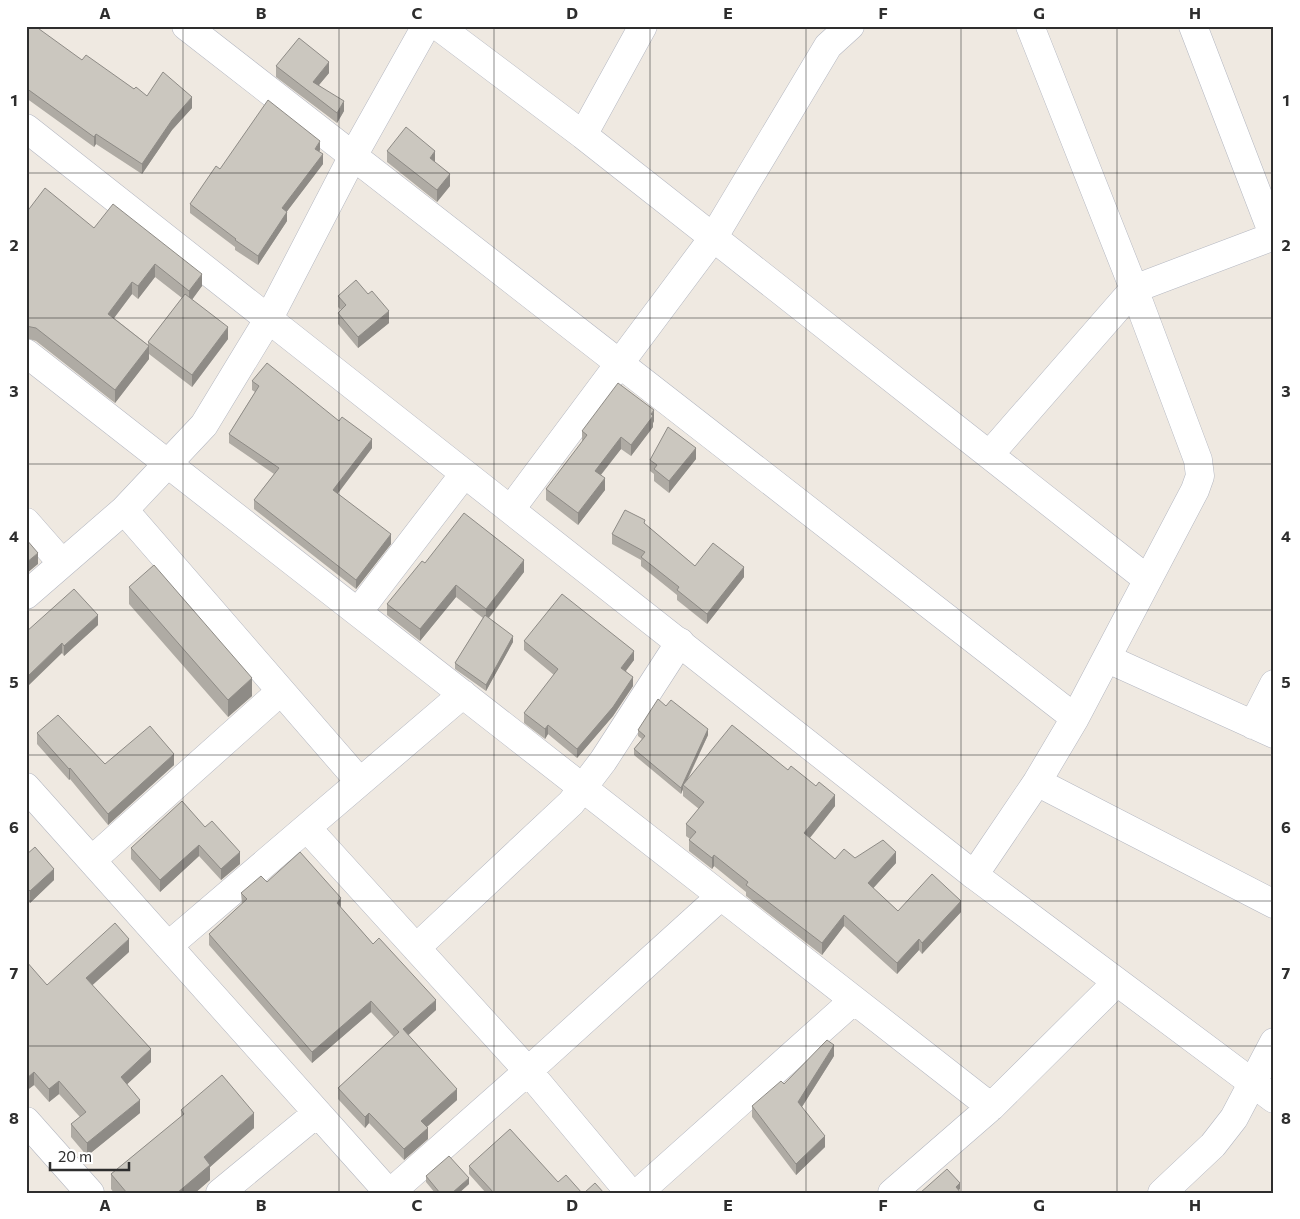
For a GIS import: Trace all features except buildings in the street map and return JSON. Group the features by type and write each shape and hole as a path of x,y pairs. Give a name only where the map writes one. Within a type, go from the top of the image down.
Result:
{"street":[{"path":"186,26 1075,718"},
{"path":"26,595 124,510 169,465 204,424 269,318 353,156 426,26"},
{"path":"438,26 583,135 1148,578"},
{"path":"583,135 643,26"},
{"path":"511,509 713,238 828,46 850,26"},
{"path":"974,875 1037,782 1075,718 1108,659 1148,578 1195,490 1200,476 1198,460 1134,289 1030,26"},
{"path":"990,454 1134,289 1274,237 1193,26"},
{"path":"26,128 974,875 1264,1092"},
{"path":"26,353 991,1107"},
{"path":"358,612 464,474"},
{"path":"124,510 360,782"},
{"path":"26,522 62,564"},
{"path":"416,948 560,814 583,788 680,642"},
{"path":"1108,659 1263,729 1274,684"},
{"path":"92,860 281,691"},
{"path":"168,946 463,694"},
{"path":"1037,782 1274,904"},
{"path":"26,787 390,1193 721,896"},
{"path":"307,828 528,1071 630,1193"},
{"path":"892,1193 991,1107 1116,982"},
{"path":"638,1193 854,1000"},
{"path":"1162,1193 1212,1145 1234,1118 1264,1092 1274,1042"},
{"path":"220,1193 317,1113"},
{"path":"26,1121 90,1193"}]}
